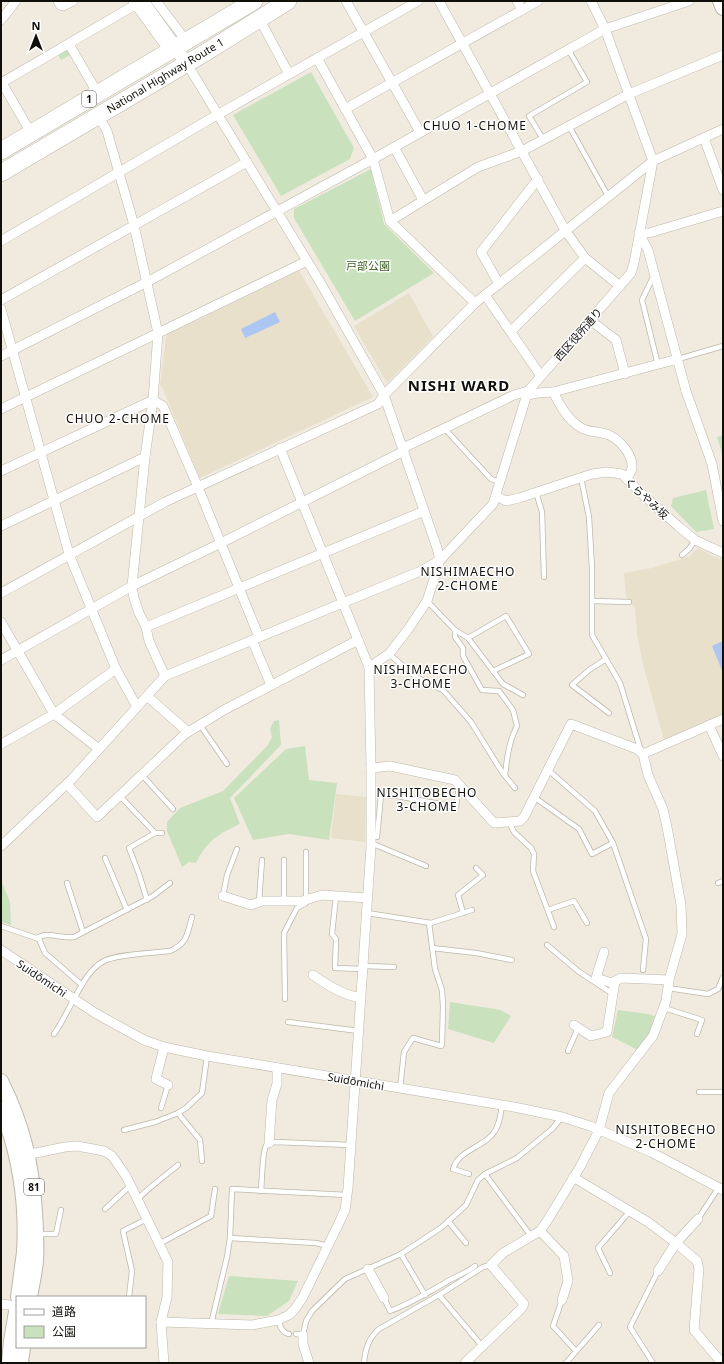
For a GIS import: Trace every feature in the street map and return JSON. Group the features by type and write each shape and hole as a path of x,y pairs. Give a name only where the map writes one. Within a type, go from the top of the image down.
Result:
{"highway":[{"name":"National Highway Route 1","path":"1,151 254,1"},
{"name":"National Highway Route 1","path":"1,173 187,64 288,1"}],"main road":[{"path":"720,1 723,8"},
{"name":"81","path":"1,1081 22,1129 20,1181 24,1224 24,1250 18,1296"},
{"name":"81","path":"1,1108 22,1152 34,1187 36,1260 30,1296"},
{"path":"9,1363 16,1312"},
{"path":"21,1363 23,1348"}],"street":[{"path":"1,20 16,1"},
{"path":"58,1 60,5 64,6 73,1"},
{"path":"156,1 187,64 307,261 384,395 440,560 427,600 409,628 389,654 369,667"},
{"path":"346,1 420,132"},
{"path":"1,241 119,171 418,1"},
{"path":"439,1 566,230 585,258 620,286"},
{"path":"517,1 522,10"},
{"path":"345,109 538,1"},
{"path":"591,1 605,29 653,161"},
{"path":"1,356 147,282 373,159 490,92 605,29 689,1"},
{"path":"31,133 1,82 69,44 137,2 178,47"},
{"path":"259,18 290,74"},
{"path":"69,44 98,94"},
{"path":"390,221 478,167 522,151 628,94 723,55"},
{"path":"317,58 373,159 390,221 475,303"},
{"path":"98,116 108,131 134,225 158,333 153,400 145,457 132,586 136,605 146,627 149,642 165,676"},
{"path":"1,593 139,515 280,448 378,404 384,395 475,303 608,196 653,161 723,129"},
{"path":"704,138 723,190"},
{"path":"394,147 423,200"},
{"name":"西区役所通り","path":"440,560 493,504 527,393 631,273 653,161"},
{"path":"1,300 246,162"},
{"path":"499,284 481,252 538,179"},
{"path":"723,211 649,233 640,233 648,250 655,274 686,391 712,464 723,521"},
{"path":"511,331 585,258"},
{"path":"1,409 307,261"},
{"path":"485,295 541,376"},
{"path":"1,309 69,554 116,669 137,707"},
{"path":"590,320 616,340 625,374"},
{"path":"1,660 132,586 302,502 444,428 514,395 553,392 678,359"},
{"path":"553,392 564,411 581,428 615,438 626,450 630,458 632,468 631,472 626,478"},
{"path":"1,471 153,400"},
{"path":"153,400 163,406 198,487 239,588 271,685"},
{"path":"161,1322 252,1325 278,1320 289,1315 303,1297 328,1246 345,1210 347,1196 371,840 369,667 280,448"},
{"path":"1,526 145,457"},
{"name":"くらやみ坂","path":"496,496 506,501 592,474 607,472 622,474 643,496 695,540 723,553"},
{"path":"146,627 424,511"},
{"path":"2,843 67,784 165,676 423,570 440,560"},
{"path":"1,622 54,714 99,749"},
{"path":"67,784 97,817 188,732 224,710 358,640"},
{"path":"1,744 54,714 116,669"},
{"path":"147,696 188,732"},
{"path":"642,754 723,719"},
{"path":"371,768 390,766 455,780 494,823 509,822 520,821 524,817 571,724 637,749 642,754 648,775 666,819 681,905 682,934 668,984 664,1008 653,1036 609,1093 599,1130 580,1167 557,1205 535,1233 503,1253 491,1265 524,1304 465,1363"},
{"path":"709,725 723,756"},
{"path":"223,896 251,905 262,901 302,901 324,895 368,898"},
{"name":"Suidōmichi","path":"1,950 95,1014 144,1040 164,1047 207,1056 502,1105 562,1117 599,1130 650,1152 721,1189"},
{"path":"604,952 596,978 612,983 621,978 668,984"},
{"path":"313,975 337,991 351,997 361,998"},
{"path":"576,1027 591,1036 607,1032 615,981"},
{"path":"164,1047 156,1079 168,1085"},
{"path":"269,1143 272,1100 277,1084 277,1068"},
{"path":"22,1152 36,1153 77,1146 104,1151 116,1156 168,1262 166,1297 161,1322 164,1363"},
{"path":"573,1177 630,1211 676,1243 697,1261 699,1269 694,1330 722,1363"},
{"path":"658,1271 676,1243 698,1219"},
{"path":"535,1233 564,1256 568,1281 562,1300"},
{"path":"368,1269 384,1298"},
{"path":"1,1304 16,1306"},
{"path":"299,1335 309,1363"}],"lane":[{"path":"543,139 529,116 587,82 568,49"},
{"path":"569,126 608,196"},
{"path":"655,274 642,300 658,365"},
{"path":"678,359 723,346"},
{"path":"444,428 491,479 500,482"},
{"path":"581,477 589,517 592,569 592,634 620,683 642,754"},
{"path":"536,492 542,512 544,577"},
{"path":"682,555 689,549 695,540"},
{"path":"427,600 455,630 468,638 503,684 523,695"},
{"path":"592,601 629,602"},
{"path":"468,638 506,616 529,654 493,671"},
{"path":"455,630 455,637 463,648 463,656 482,690 499,691"},
{"path":"389,654 416,677 443,690 471,722 515,788"},
{"path":"606,660 589,670 572,686 609,713"},
{"path":"499,691 503,684"},
{"path":"499,691 513,710 517,726 512,735 509,746 505,775"},
{"path":"200,725 226,764"},
{"path":"547,769 595,811 613,843 646,939 643,970"},
{"path":"142,775 173,809"},
{"path":"371,840 377,837 381,795 397,796 456,807 459,784"},
{"path":"120,796 155,833"},
{"path":"534,797 579,829 592,854 613,843"},
{"path":"509,822 514,832 531,848 534,854 533,871 554,928"},
{"path":"146,900 139,874 129,848 155,833 162,833"},
{"path":"371,840 426,866"},
{"path":"223,896 227,876 237,849"},
{"path":"306,852 306,899"},
{"path":"105,858 127,910"},
{"path":"259,902 262,860"},
{"path":"284,860 284,901"},
{"path":"463,913 458,894 482,876 476,868"},
{"path":"718,883 723,881"},
{"path":"67,883 84,932"},
{"path":"37,938 47,935 69,938 84,932 146,900 170,883"},
{"path":"285,999 284,933 297,908 324,895"},
{"path":"336,896 332,934 336,938 335,968 394,967"},
{"path":"548,910 574,901 588,923"},
{"path":"367,913 429,923 472,910"},
{"path":"54,1034 61,1025 82,985 92,972 103,962 112,958 170,951 178,948 184,942 192,917"},
{"path":"400,1089 404,1052 413,1038 441,1046 442,1045 444,1006 442,990 435,969 429,923"},
{"path":"1,926 39,939 45,953 82,985"},
{"path":"547,945 578,971 613,995"},
{"path":"432,948 476,953 512,960"},
{"path":"668,984 708,994 718,989 723,977"},
{"path":"664,1008 702,1020 697,1034"},
{"path":"288,1022 359,1032"},
{"path":"568,1051 576,1027"},
{"path":"124,1130 162,1119 178,1113 186,1108 202,1093 207,1056"},
{"path":"161,1108 168,1085"},
{"path":"699,1092 723,1092"},
{"path":"469,1174 453,1169 455,1163 464,1154 489,1138 497,1127 502,1105"},
{"path":"178,1113 200,1140 202,1161"},
{"path":"158,1115 162,1119"},
{"path":"299,1335 312,1311 345,1279 401,1254 427,1238 466,1205 479,1178 517,1158 552,1129 562,1117"},
{"path":"261,1191 264,1153 266,1146 269,1143 351,1145"},
{"path":"137,1200 146,1190 159,1182 178,1165"},
{"path":"485,1174 535,1233"},
{"path":"105,1209 130,1186"},
{"path":"159,1244 211,1216 215,1189"},
{"path":"211,1324 230,1238 232,1189 347,1196"},
{"path":"698,1219 721,1189"},
{"path":"36,1234 56,1234 61,1210"},
{"path":"610,1273 598,1248 630,1211"},
{"path":"129,1296 132,1271 123,1230 147,1219"},
{"path":"448,1221 466,1243"},
{"path":"230,1238 316,1243 328,1246"},
{"path":"401,1254 425,1295"},
{"path":"364,1363 367,1346 374,1333 384,1325 439,1295 483,1267 491,1265"},
{"path":"384,1298 390,1311 408,1305 443,1283 469,1271 475,1266"},
{"path":"653,1363 630,1327 658,1271"},
{"path":"439,1295 482,1346"},
{"path":"562,1300 553,1326 576,1352"},
{"path":"278,1320 281,1328 289,1334"},
{"path":"566,1363 599,1325"}],"shaded area":[{"path":"297,267 373,397 200,478 162,387 160,386 167,330"},
{"path":"409,293 433,337 387,383 354,326"},
{"path":"698,548 714,557 723,559 723,714 664,740 644,668 637,634 635,608 626,597 624,573 652,568 690,556"},
{"path":"336,794 366,797 365,842 331,838"}],"green space":[{"path":"67,50 70,55 61,60 58,55"},
{"path":"311,72 354,148 350,159 281,196 233,115"},
{"name":"戸部公園","path":"371,169 384,224 434,273 355,321 294,218 294,209"},
{"path":"723,435 723,457 717,437"},
{"path":"706,490 714,529 696,532 671,506 673,498"},
{"path":"279,720 281,745 230,798 240,824 225,831 214,839 204,849 196,863 189,862 182,867 167,831 167,822 180,808 223,791 268,745 272,737 270,729 274,721"},
{"path":"305,746 309,780 337,783 329,840 289,834 253,840 234,798 286,749"},
{"path":"1,883 10,902 11,925 1,922"},
{"path":"450,1002 501,1010 511,1016 494,1043 448,1029"},
{"path":"618,1010 655,1016 649,1033 638,1050 612,1037"},
{"path":"229,1276 298,1281 289,1301 267,1316 218,1314"}],"water":[{"path":"275,312 280,322 245,338 241,329"},
{"path":"723,641 723,673 712,646"}],"district":[{"name":"CHUO 1-CHOME","path":"475,125"},
{"name":"NISHI WARD","path":"459,385"},
{"name":"CHUO 2-CHOME","path":"118,418"},
{"name":"NISHIMAECHO 2-CHOME","path":"468,578"},
{"name":"NISHIMAECHO 3-CHOME","path":"421,676"},
{"name":"NISHITOBECHO 3-CHOME","path":"427,799"},
{"name":"NISHITOBECHO 2-CHOME","path":"666,1136"}]}
